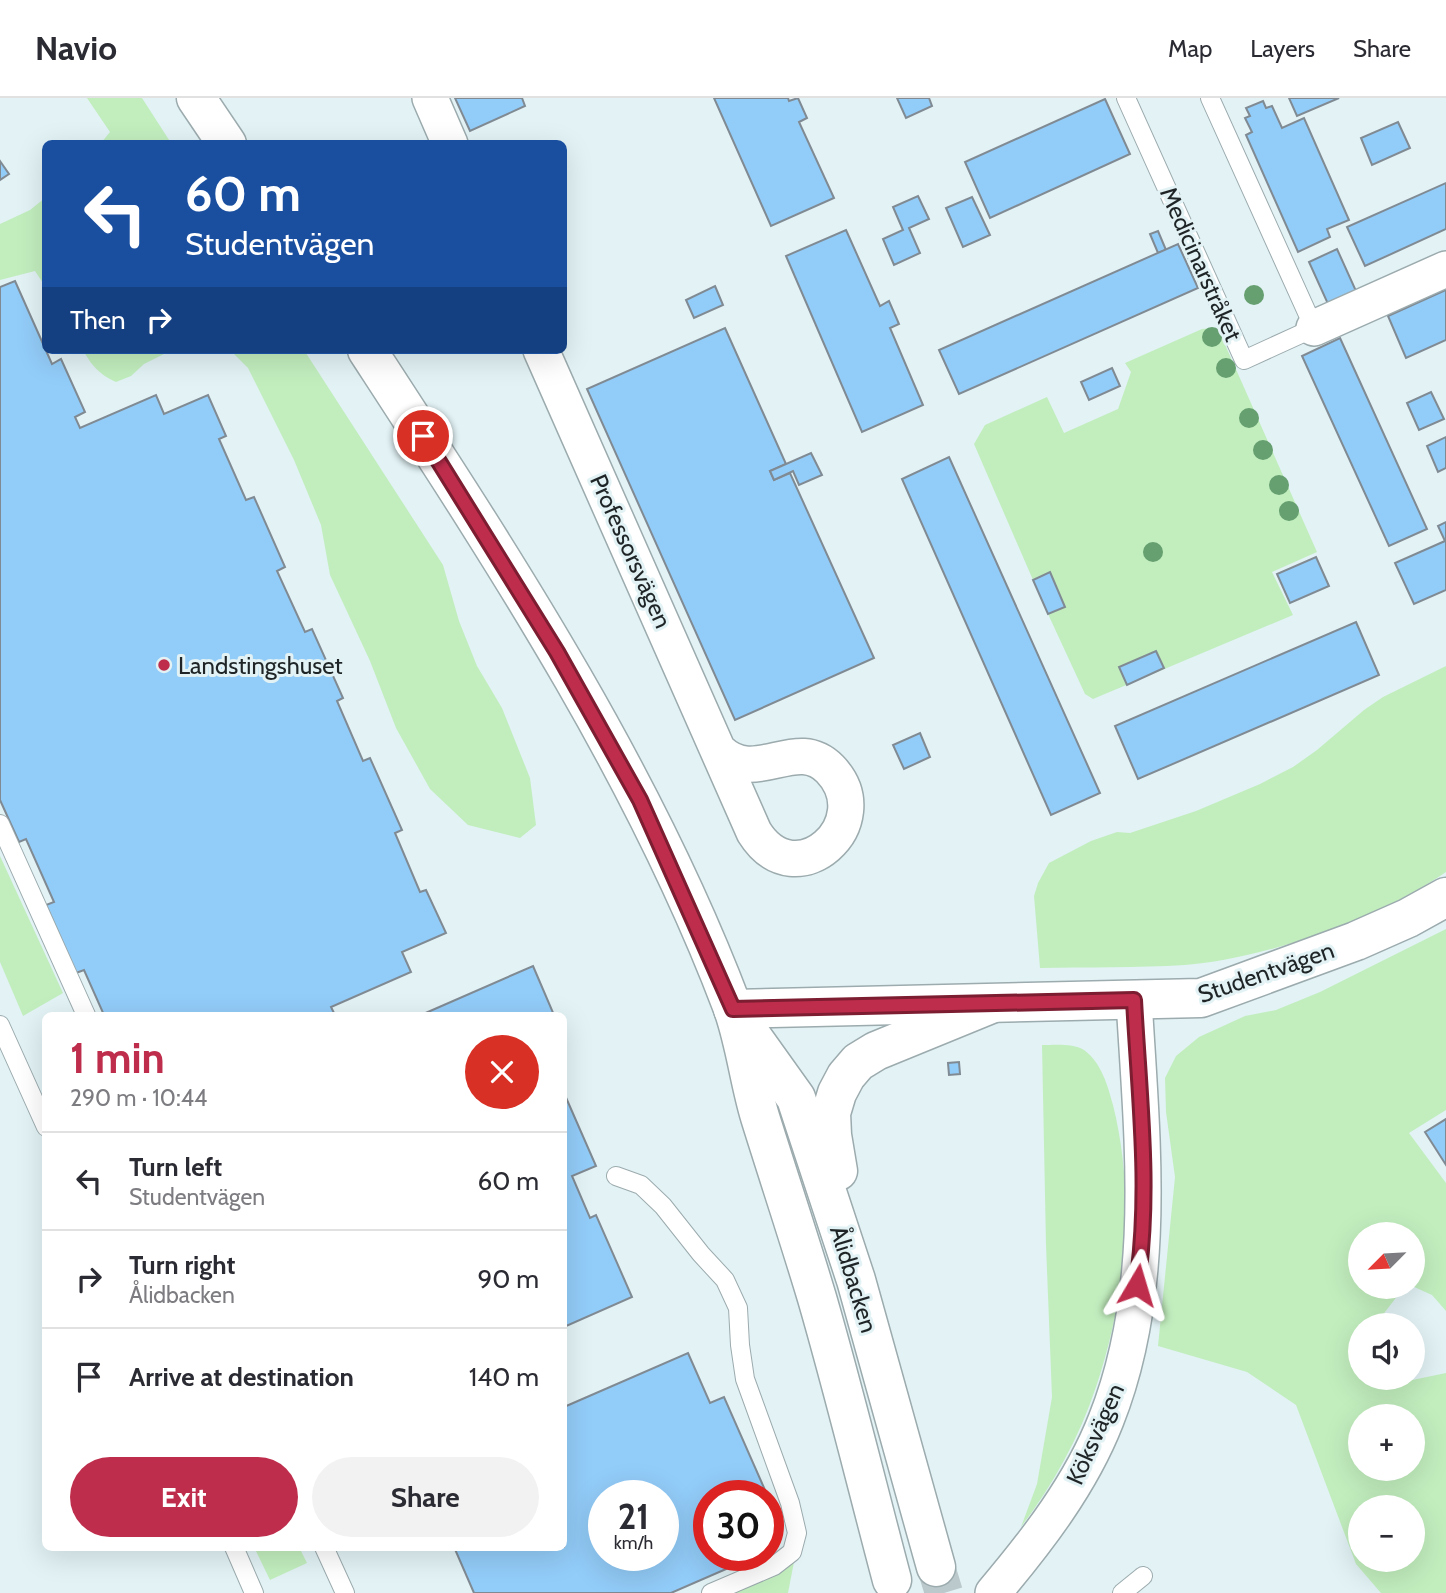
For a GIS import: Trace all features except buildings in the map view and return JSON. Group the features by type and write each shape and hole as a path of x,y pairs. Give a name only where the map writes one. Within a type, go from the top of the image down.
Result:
{"main road":[{"path":"196,98 224,140"},
{"name":"Ålidbacken","path":"370,354 550,640 621,765 645,811 733,1009 756,1104 817,1300 892,1580"},
{"name":"Studentvägen","path":"733,1009 1201,998 1356,941 1408,918 1446,897"},
{"name":"Studentvägen","path":"856,1280 832,1135 831,1112 837,1093 858,1062 876,1051 991,1004"},
{"name":"Ålidbacken","path":"733,1009 796,1098 856,1280 936,1567"}],"street":[{"path":"430,98 448,140"},
{"path":"1314,328 1446,269"},
{"name":"Professorsvägen","path":"543,354 719,751"},
{"name":"Köksvägen","path":"993,1593 1033,1545 1068,1493 1106,1422 1130,1339 1141,1258 1144,1161 1134,1000"}],"lane":[{"name":"Medicinarstråket","path":"1126,98 1244,360 1314,328"},
{"path":"1210,98 1314,328"},
{"path":"0,824 85,1012"},
{"path":"0,1025 42,1118"},
{"path":"616,1176 641,1185 663,1206 725,1280 738,1308 745,1379 790,1503 797,1533 792,1552 774,1566 711,1593"},
{"path":"236,1551 254,1593"},
{"path":"326,1551 345,1593"},
{"path":"1122,1593 1143,1576"}],"green space":[{"path":"87,98 142,98 169,140 103,140 110,132"},
{"path":"42,200 42,282 35,271 0,280 0,224 30,210"},
{"path":"1212,328 1219,331 1317,552 1272,572 1293,615 1093,699 1085,694 1048,614 1065,606 1050,573 1033,580 974,444 985,425 1047,397 1064,433 1118,409 1131,372 1125,363 1202,329"},
{"path":"86,354 164,354 144,364 131,376 116,382 96,369"},
{"path":"234,354 307,354 443,565 459,621 477,666 502,708 530,778 536,825 520,838 468,825 430,789 396,728 370,661 330,575 321,525 294,460 248,368"},
{"path":"1446,666 1446,872 1389,905 1356,920 1321,934 1250,954 1185,965 1040,968 1034,896 1049,863 1091,841 1117,832 1130,833 1196,811 1260,784 1293,767 1383,697"},
{"path":"0,856 63,993 23,1016 0,962"},
{"path":"1446,929 1446,1110 1409,1133 1446,1183 1446,1311 1432,1295 1425,1292 1425,1222 1348,1222 1348,1299 1395,1299 1384,1313 1348,1313 1348,1390 1425,1390 1425,1377 1446,1373 1446,1593 1381,1593 1363,1572 1425,1572 1425,1495 1348,1495 1348,1543 1296,1405 1247,1372 1158,1346 1175,1177 1166,1112 1165,1078 1176,1056 1199,1037 1245,1016 1276,1010 1320,992"},
{"path":"1042,1045 1069,1045 1080,1048 1090,1055 1099,1068 1113,1105 1120,1140 1126,1211 1121,1283 1115,1318 1096,1387 1064,1460 1021,1527 1037,1484 1052,1397"},
{"path":"256,1551 301,1551 307,1563 270,1580"},
{"path":"794,1562 788,1593 723,1593 773,1571 784,1571 784,1566"}],"tunnel":[{"path":"936,1567 944,1593"}],"place":[{"name":"Landstingshuset","path":"164,665"}],"route":[{"path":"423,436 557,652 640,800 733,1009 1134,1000 1144,1161 1141,1258 1137,1285"}]}
